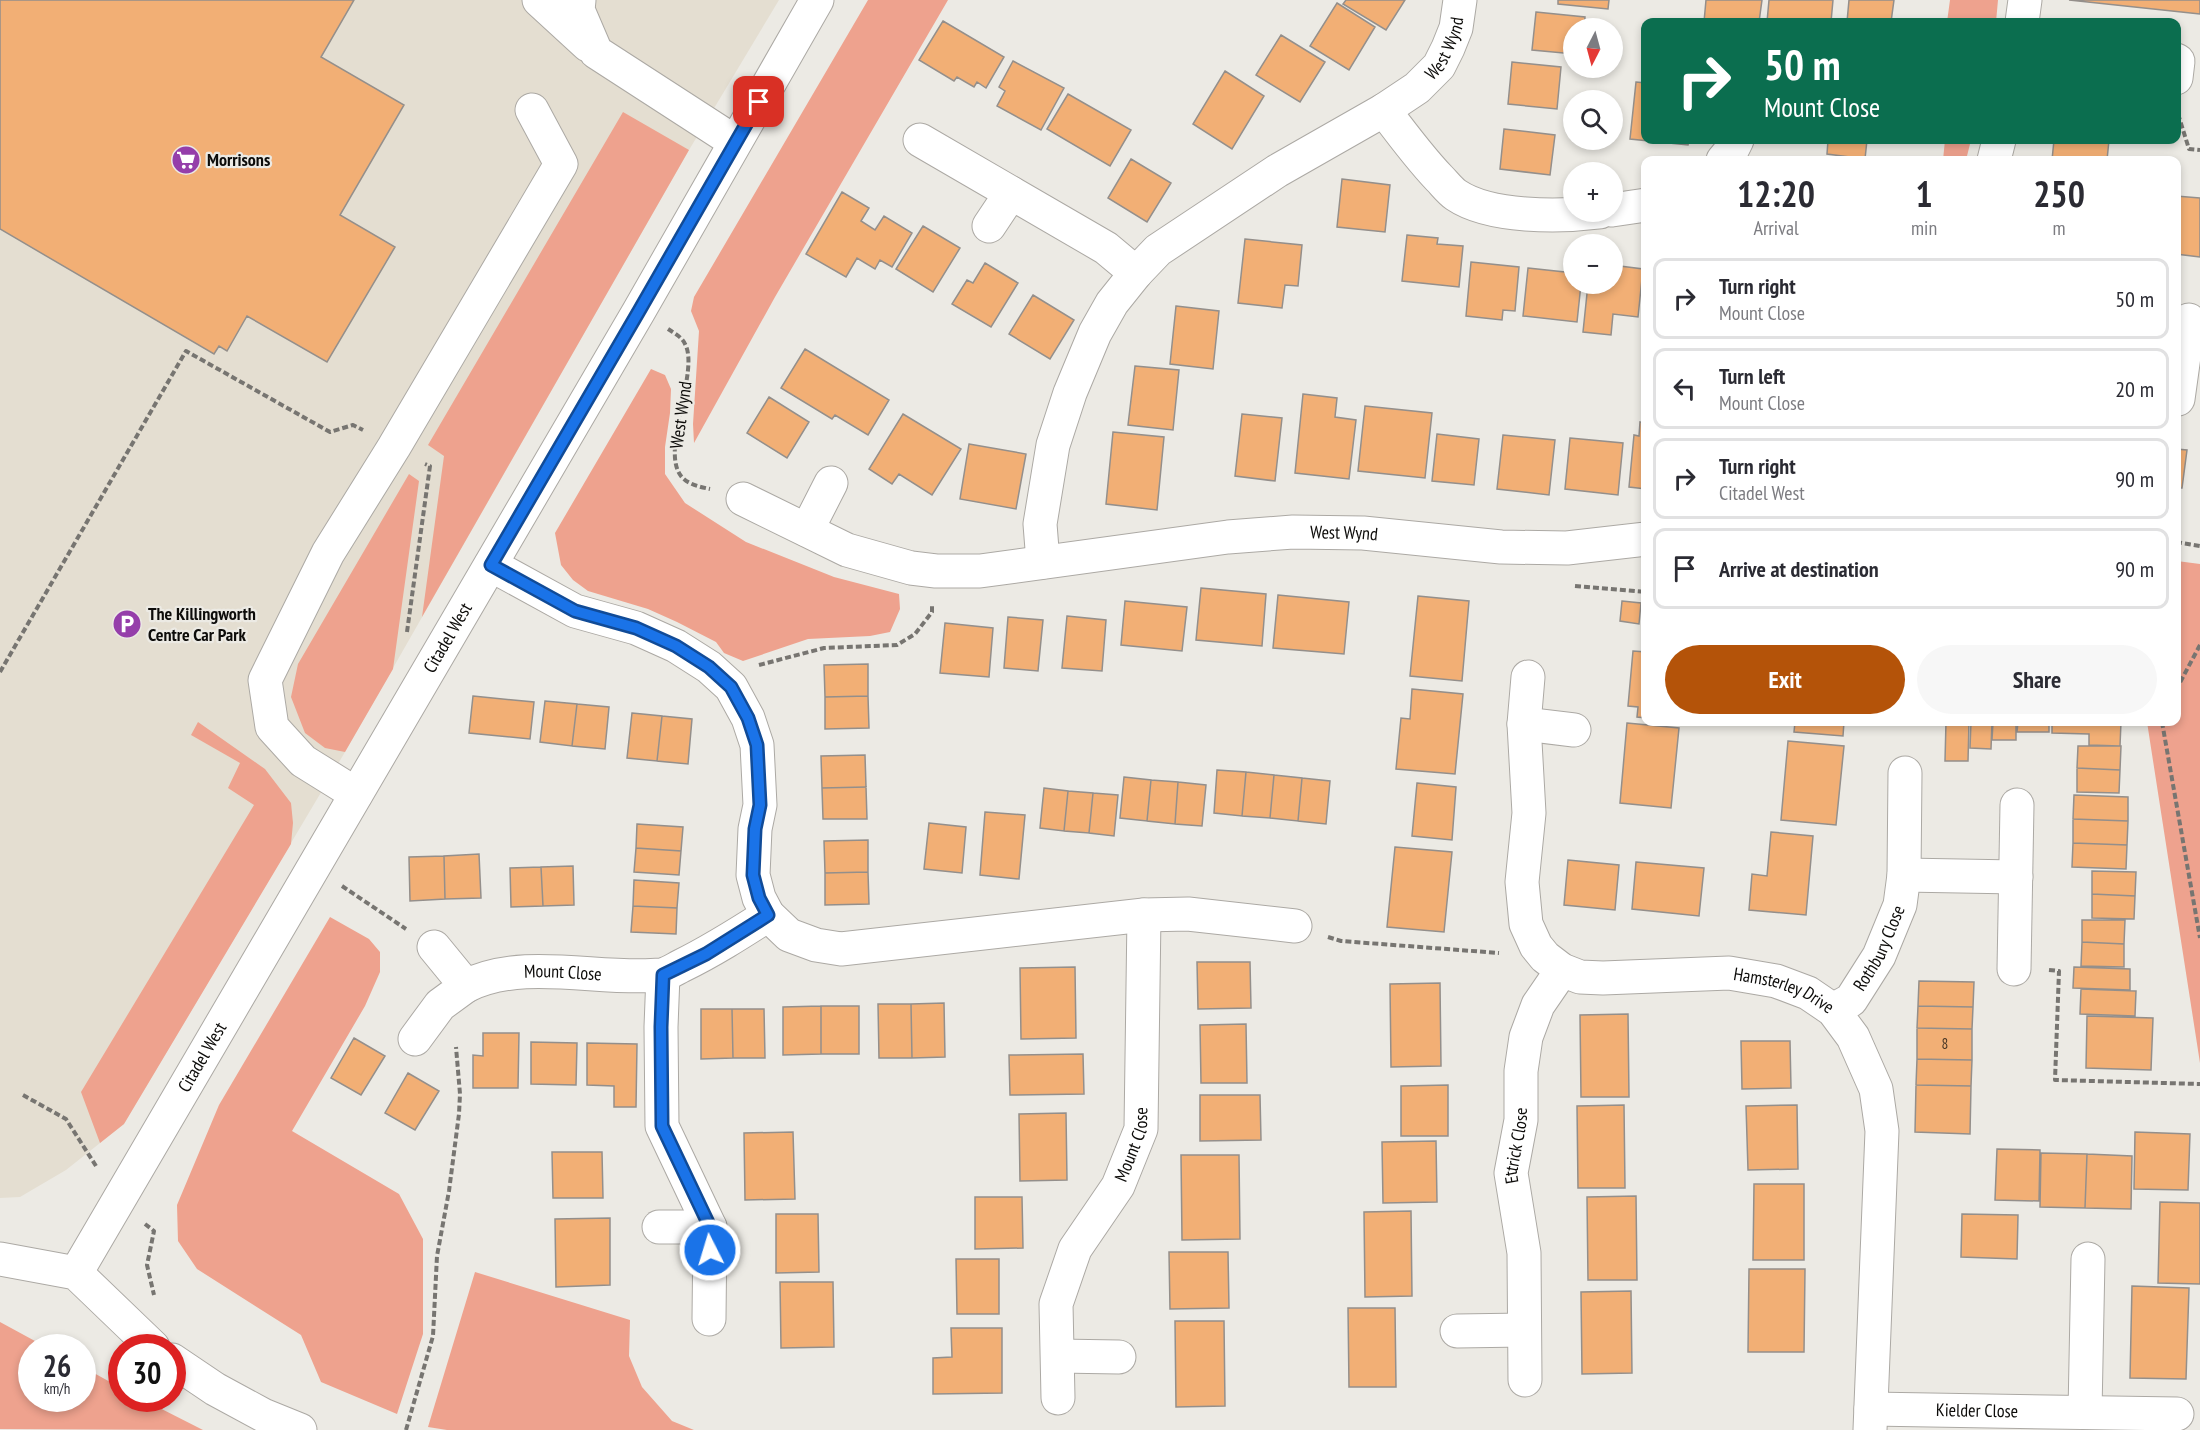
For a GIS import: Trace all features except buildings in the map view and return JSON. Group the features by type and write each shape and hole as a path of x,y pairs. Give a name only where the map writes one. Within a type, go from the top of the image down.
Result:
{"street":[{"path":"539,0 596,52 735,142"},
{"path":"579,0 578,10 596,52"},
{"name":"Citadel West","path":"75,1273 491,565 817,0"},
{"name":"West Wynd","path":"1043,561 1040,524 1053,445 1070,393 1095,333 1112,303 1158,250 1277,171 1384,111 1417,88 1439,66 1456,28 1460,0"},
{"path":"2023,18 2025,0"},
{"path":"356,794 303,761 272,727 265,680 328,553 394,447 561,164 532,110"},
{"path":"1384,111 1423,162 1456,195 1488,208 1520,213 1563,214"},
{"path":"920,140 1106,248 1136,273"},
{"path":"989,226 1011,192"},
{"path":"1623,208 1641,206"},
{"path":"2181,356 2189,320"},
{"path":"807,530 831,483"},
{"name":"West Wynd","path":"743,499 847,550 911,568 936,571 980,572 1043,561 1228,537 1293,532 1363,533 1501,547 1567,548 1641,540"},
{"path":"491,565 575,611 636,628 676,646 709,667 731,687 748,718 757,745 760,805 755,829 753,875 759,898 768,915 789,935 816,945 841,949 1144,915 1188,914 1295,926"},
{"path":"1528,677 1524,724 1529,813 1521,882 1526,924 1536,946 1554,964"},
{"path":"1524,724 1574,730"},
{"name":"Rothbury Close","path":"1833,1010 1851,1000 1879,956 1900,905 1904,875 1905,773"},
{"path":"2014,969 2017,806"},
{"path":"1904,875 2016,878"},
{"name":"Mount Close","path":"415,1039 440,1005 465,986 479,979 500,974 527,972 663,975 706,954 768,915"},
{"name":"Mount Close","path":"1058,1398 1056,1304 1075,1250 1118,1186 1141,1130 1144,915"},
{"path":"434,947 465,986"},
{"name":"Hamsterley Drive","path":"1554,964 1580,976 1603,978 1729,973 1776,981 1809,993 1833,1010 1853,1037 1876,1089 1882,1131 1870,1420"},
{"name":"Ettrick Close","path":"1525,1380 1524,1253 1511,1173 1521,1120 1521,1071 1526,1037 1554,964"},
{"path":"663,975 662,1126 710,1227 709,1319"},
{"path":"659,1227 710,1227"},
{"path":"0,1259 75,1273 139,1334"},
{"path":"2085,1412 2088,1259"},
{"path":"1458,1330 1524,1330"},
{"path":"1058,1356 1119,1357"},
{"path":"186,1369 215,1389 263,1415 300,1430"},
{"name":"Kielder Close","path":"1870,1420 2085,1412 2177,1414"}],"path":[{"path":"2181,124 2189,148 2200,150"},
{"name":"West Wynd","path":"639,311 681,337 687,345 689,360 675,446 676,464 681,476 693,484 743,499"},
{"path":"0,672 186,351 330,432 353,424 430,466 405,644"},
{"path":"2181,543 2200,546"},
{"path":"731,687 750,667 824,648 897,645 915,634 932,612 936,571"},
{"path":"1563,585 1641,592"},
{"path":"2181,681 2200,645"},
{"path":"2163,726 2200,938"},
{"path":"313,867 434,947"},
{"path":"1295,926 1341,941 1554,964"},
{"path":"2014,969 2058,971 2055,1080 2200,1084"},
{"path":"406,1430 433,1336 437,1256 449,1191 459,1114 460,1094 453,1027 440,1005"},
{"path":"23,1095 66,1119 118,1200 154,1231 147,1265 155,1299"}],"shaded area":[{"path":"0,0 779,0 689,150 345,752 124,1124 66,1170 20,1197 0,1198"},
{"path":"868,0 948,0 775,297 694,443 693,424 699,331 691,311 694,297"},
{"path":"1950,0 1998,0 1996,18 1948,18"},
{"path":"623,112 689,150 422,617 444,456 428,445"},
{"path":"1945,144 1970,144 1967,156 1943,156"},
{"path":"651,369 665,375 671,389 665,447 665,474 685,503 746,542 834,577 899,594 900,609 890,632 870,636 808,639 743,661 724,653 716,642 677,622 648,609 588,591 573,580 561,565 555,533"},
{"path":"409,474 419,481 393,669 345,752 325,748 305,733 291,697 298,664"},
{"path":"2181,562 2200,564 2200,1063 2148,726 2181,726"},
{"path":"198,722 265,769 291,803 293,823 291,844 124,1124 100,1143 81,1092 254,805 228,788 240,763 191,735"},
{"path":"330,917 369,939 380,952 380,972 365,1006 292,1131 399,1194 423,1239 423,1334 397,1414 321,1382 301,1335 197,1269 178,1241 177,1205 219,1105"},
{"path":"475,1272 630,1320 629,1356 642,1387 672,1421 694,1430 447,1430 428,1427"},
{"path":"0,1322 22,1334 18,1334 18,1412 96,1412 96,1374 108,1381 108,1412 168,1412 203,1430 0,1429"}],"place":[{"name":"Morrisons","path":"186,160"},
{"name":"The Killingworth Centre Car Park","path":"127,624"}],"route":[{"path":"710,1250 710,1227 662,1126 663,975 706,954 768,915 759,898 753,875 755,829 760,805 757,745 748,718 731,687 709,667 676,646 636,628 575,611 491,565 759,102"}]}
